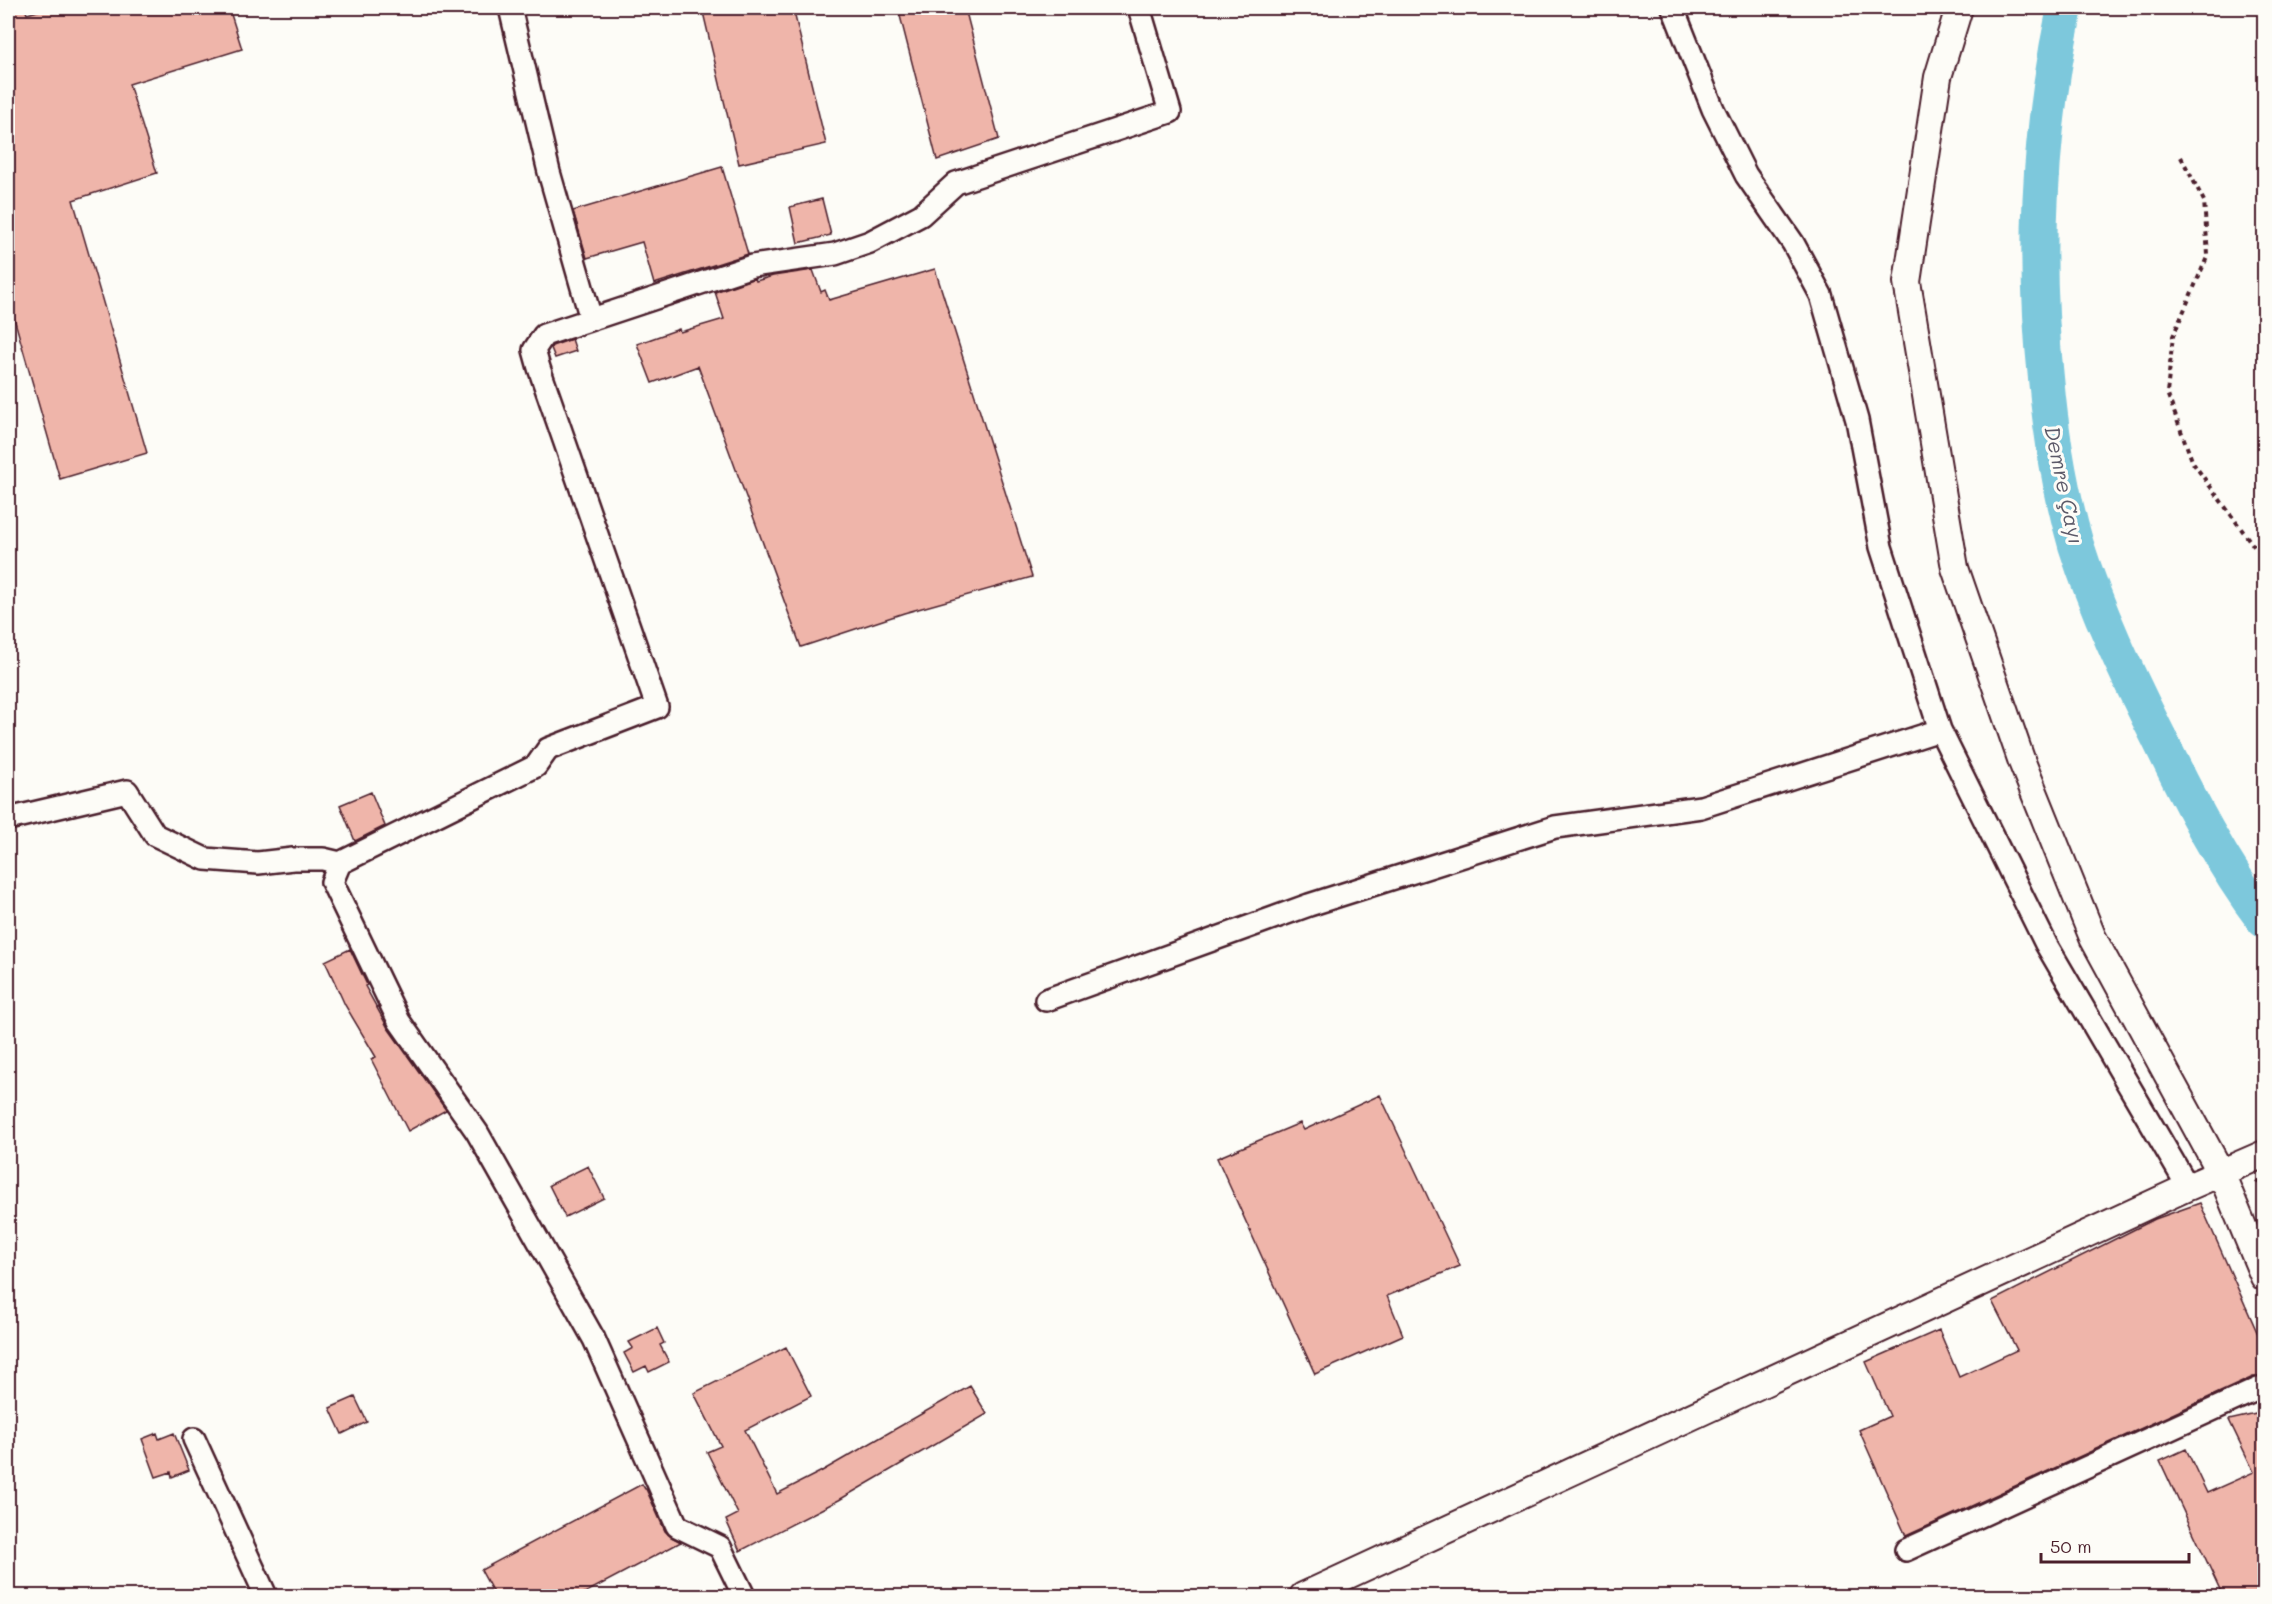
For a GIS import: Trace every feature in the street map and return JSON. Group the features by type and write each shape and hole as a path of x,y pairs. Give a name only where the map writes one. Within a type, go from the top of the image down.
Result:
{"street":[{"path":"510,8 549,172 591,319"},
{"path":"8,819 127,791 155,835 205,859 258,863 293,859 323,859 340,863 536,766 548,748 657,707 534,350 544,335 752,266 835,254 878,238 921,214 956,183 1170,112 1140,11 1143,8"},
{"path":"1673,8 1713,109 1746,175 1793,243 1821,295 1857,420 1881,547 1940,730 2046,944 2188,1187"},
{"path":"1959,8 1938,77 1907,282 1955,568 2022,762 2093,938 2221,1173 2265,1277"},
{"path":"1046,1000 1309,905 1555,827 1701,807 1940,730"},
{"path":"340,863 332,882 399,1021 477,1132 594,1339 677,1526 720,1547 744,1596"},
{"path":"1303,1596 2188,1187 2265,1154"},
{"path":"1906,1550 2258,1389 2265,1390"},
{"path":"194,1439 266,1596"}],"path":[{"path":"2181,157 2204,201 2208,255 2174,336 2166,393 2193,463 2265,560"}],"building":[{"path":"8,8 25,8 27,14 48,8 229,8 242,49 129,84 157,173 73,200 147,453 60,479 8,297"},
{"path":"702,8 793,8 826,144 739,164"},
{"path":"898,8 965,8 999,139 937,160"},
{"path":"722,167 748,254 654,284 642,242 587,258 573,211"},
{"path":"822,199 831,235 798,243 790,207"},
{"path":"935,269 1032,577 904,613 801,647 698,366 652,383 637,344 679,329 680,332 724,319 715,292 755,278 756,281 813,270 821,292 825,290 829,300"},
{"path":"572,339 576,351 555,358 552,346"},
{"path":"371,792 385,826 355,841 340,805"},
{"path":"350,949 367,985 365,986 388,1028 446,1110 408,1131 371,1059 376,1057 345,1005 325,961"},
{"path":"1380,1095 1460,1266 1387,1296 1403,1335 1315,1374 1217,1158 1300,1123 1304,1130"},
{"path":"588,1166 604,1198 565,1217 549,1185"},
{"path":"2200,1203 2265,1350 2265,1377 2253,1377 1906,1536 1859,1430 1890,1416 1866,1362 1939,1330 1959,1377 2017,1350 1992,1301 2155,1219"},
{"path":"657,1328 664,1343 660,1345 669,1362 649,1372 646,1366 634,1372 624,1353 633,1348 629,1342"},
{"path":"786,1347 811,1396 745,1430 777,1494 822,1471 970,1386 987,1414 839,1500 740,1551 726,1520 738,1514 707,1452 721,1446 694,1393"},
{"path":"355,1397 367,1422 342,1434 330,1408"},
{"path":"2265,1412 2265,1596 2223,1596 2160,1461 2186,1449 2207,1493 2254,1472 2229,1420"},
{"path":"157,1433 159,1439 174,1433 189,1470 172,1477 171,1472 156,1477 142,1439"},
{"path":"642,1484 665,1531 681,1542 579,1596 495,1596 481,1570"}],"waterway":[{"name":"Demre Çayı","path":"2065,8 2049,100 2039,239 2042,332 2048,399 2065,504 2093,594 2135,689 2207,831 2264,920"}]}
